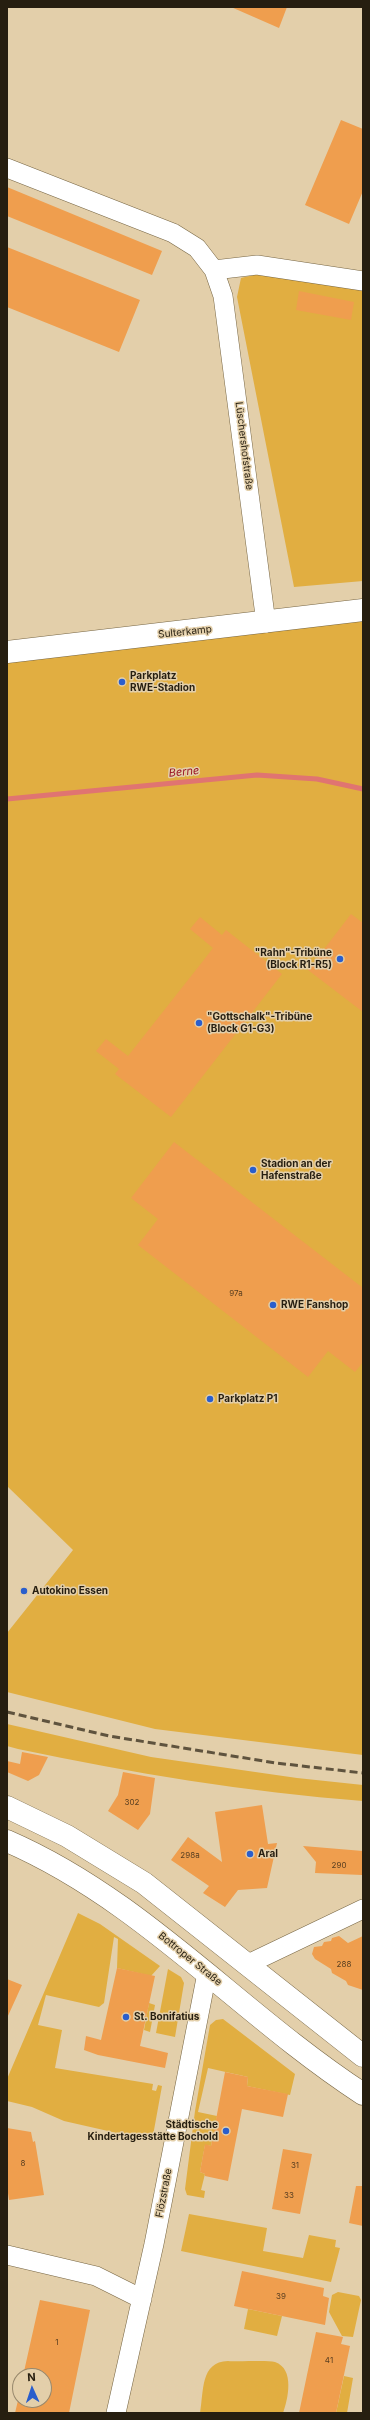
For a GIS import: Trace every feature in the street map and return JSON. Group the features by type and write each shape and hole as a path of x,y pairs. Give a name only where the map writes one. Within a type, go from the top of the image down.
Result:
{"main road":[{"name":"Sulterkamp","path":"7,652 266,623 363,610"},
{"path":"7,1807 67,1836 125,1870 363,2056"},
{"name":"Bottroper Straße","path":"7,1841 39,1855 105,1894 139,1917 292,2042 363,2094"},
{"path":"210,1976 246,1965"}],"street":[{"name":"Lüschershofstraße","path":"7,168 173,233 197,248 214,270 223,296 235,377 266,623"},
{"path":"214,270 257,265 363,281"},
{"path":"246,1965 363,1909"},
{"name":"Flözstraße","path":"116,2413 142,2299 210,1976"},
{"path":"7,2255 96,2276 142,2299"}],"shaded area":[{"path":"267,272 363,285 363,581 294,587 237,297 241,278"},
{"path":"363,611 363,1755 155,1729 7,1692 7,1633 73,1550 7,1486 7,653"},
{"path":"7,1724 151,1757 297,1778 363,1785 363,1801 190,1781 18,1749 7,1746"},
{"path":"78,1913 100,1924 160,1966 151,1976 117,1968 118,1939 114,1937 104,2003 99,2007 46,1995 38,2025 62,2030 55,2068 153,2084 152,2090 156,2091 158,2085 162,2086 152,2141 64,2121 32,2107 7,2101 7,2079"},
{"path":"168,1969 181,1977 184,1983 175,2037 156,2033"},
{"path":"149,2003 155,2005 150,2032 144,2030"},
{"path":"223,2019 295,2074 290,2095 247,2086 248,2077 208,2068 198,2112 217,2116 211,2146 205,2145 200,2172 205,2174 201,2190 205,2191 204,2198 187,2195 185,2189 195,2111 210,2025 216,2020"},
{"path":"189,2214 267,2228 263,2251 303,2258 309,2235 336,2240 335,2247 340,2248 331,2282 181,2251"},
{"path":"338,2292 359,2296 361,2300 353,2337 342,2336 329,2312 332,2295"},
{"path":"248,2309 282,2316 277,2336 244,2329"},
{"path":"228,2361 271,2361 281,2366 288,2378 287,2400 283,2413 200,2413 203,2387 208,2372 212,2366"},
{"path":"344,2376 353,2378 347,2413 336,2413"}],"building":[{"path":"231,7 287,7 279,28"},
{"path":"341,120 363,129 363,191 349,224 305,205"},
{"path":"7,187 162,251 152,275 7,216"},
{"path":"7,247 140,300 119,352 7,307"},
{"path":"299,291 354,302 351,320 296,310"},
{"name":"\"Rahn\"-Tribüne (Block R1-R5)","path":"351,914 363,923 363,1012 308,970"},
{"name":"\"Gottschalk\"-Tribüne (Block G1-G3)","path":"200,917 222,935 226,930 282,974 171,1117 115,1074 119,1069 96,1051 106,1039 128,1056 203,961 213,948 190,929"},
{"path":"174,1142 363,1288 363,1362 355,1372 328,1351 308,1377 138,1245 158,1219 131,1198"},
{"path":"22,1752 48,1757 39,1775 28,1781 7,1772 7,1761 20,1764"},
{"path":"123,1772 155,1778 150,1814 138,1830 108,1811 118,1795"},
{"path":"262,1805 268,1844 277,1843 267,1888 238,1890 225,1907 203,1893 209,1886 171,1860 188,1837 222,1862 215,1812"},
{"path":"303,1846 363,1851 362,1875 315,1873 316,1862"},
{"path":"339,1936 348,1943 363,1936 363,1990 348,1985 346,1981 332,1973 331,1969 315,1959 312,1954 314,1947 322,1946 324,1942 331,1941 332,1938"},
{"name":"St. Bonifatius","path":"117,1968 155,1976 140,2046 168,2053 165,2068 98,2055 84,2050 86,2036 101,2040"},
{"path":"7,1979 22,1985 7,2018"},
{"name":"Städtische Kindertagesstätte Bochold","path":"225,2072 248,2077 247,2086 288,2094 283,2117 242,2109 228,2181 205,2176 205,2174 200,2172 205,2144 211,2146"},
{"path":"7,2128 31,2132 33,2142 35,2141 44,2195 9,2200 7,2186"},
{"path":"283,2149 312,2154 300,2214 272,2209"},
{"path":"356,2186 363,2186 363,2226 349,2223"},
{"path":"242,2271 324,2288 323,2296 329,2298 325,2325 234,2306"},
{"path":"40,2300 90,2310 69,2413 15,2413 16,2408 52,2408 52,2368 25,2368"},
{"path":"316,2332 343,2337 341,2344 350,2346 336,2413 299,2413"}],"waterway":[{"name":"Berne","path":"7,799 257,775 317,779 363,789"}],"railway":[{"path":"7,1712 109,1736 276,1763 363,1773"}],"place":[{"name":"Parkplatz RWE-Stadion","path":"122,682"},
{"name":"\"Rahn\"-Tribüne (Block R1-R5)","path":"340,959"},
{"name":"\"Gottschalk\"-Tribüne (Block G1-G3)","path":"199,1023"},
{"name":"Stadion an der Hafenstraße","path":"253,1170"},
{"name":"RWE Fanshop","path":"273,1305"},
{"name":"Parkplatz P1","path":"210,1399"},
{"name":"Autokino Essen","path":"24,1591"},
{"name":"Aral","path":"250,1854"},
{"name":"St. Bonifatius","path":"126,2017"},
{"name":"Städtische Kindertagesstätte Bochold","path":"226,2131"}]}
